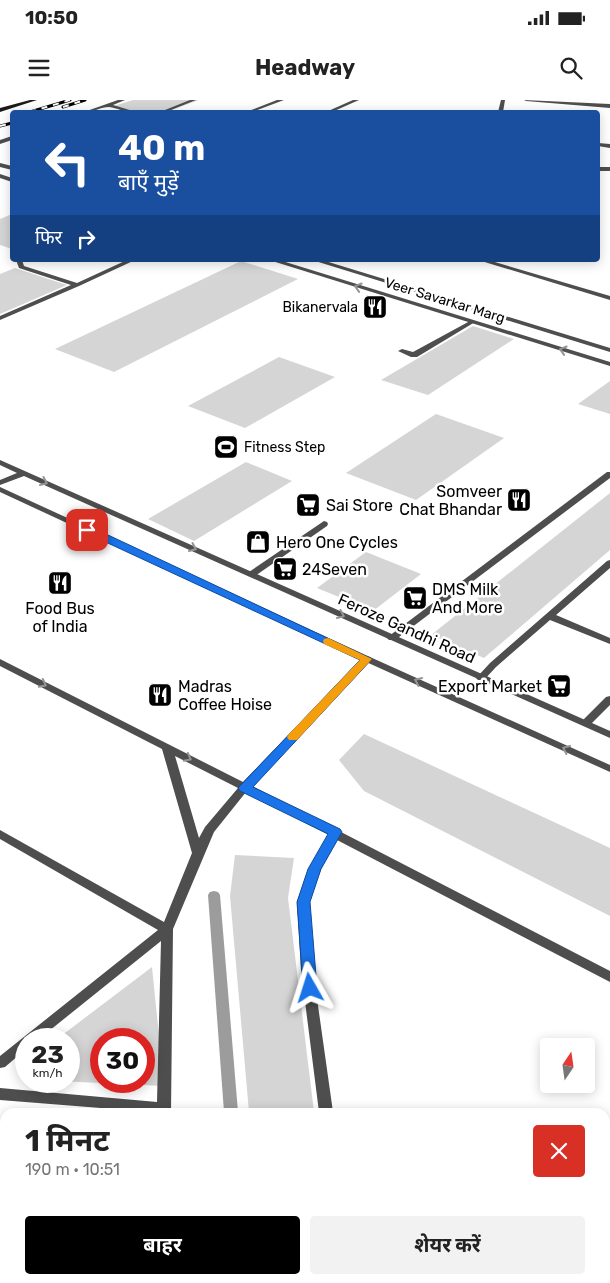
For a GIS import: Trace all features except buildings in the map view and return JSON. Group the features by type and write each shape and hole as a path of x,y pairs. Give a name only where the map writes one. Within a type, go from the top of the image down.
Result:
{"main road":[{"path":"0,110 35,100"}],"street":[{"path":"93,110 123,100"},
{"path":"168,110 194,100"},
{"path":"255,110 282,100"},
{"path":"334,110 357,100"},
{"path":"526,100 610,106"},
{"path":"107,106 123,110"},
{"path":"20,262 21,267 77,286"},
{"path":"0,318 77,286 128,262"},
{"name":"Veer Savarkar Marg","path":"281,262 610,364"},
{"name":"Veer Savarkar Marg","path":"322,262 610,350"},
{"path":"488,262 610,298"},
{"path":"402,351 414,356 472,322"},
{"name":"Feroze Gandhi Road","path":"0,462 610,735"},
{"path":"0,483 24,473"},
{"path":"392,638 610,474"},
{"path":"0,489 610,769"},
{"path":"252,574 324,524"},
{"path":"481,678 492,665 610,563"},
{"path":"549,616 610,641"},
{"path":"164,1108 166,929 198,853 209,830 244,788 367,659"},
{"path":"0,662 244,788 336,832 610,977"},
{"path":"586,723 610,699"},
{"path":"166,747 198,853"},
{"path":"325,1108 307,970 304,902 315,869 336,832"},
{"path":"0,834 166,929"},
{"path":"44,1028 166,929"},
{"path":"0,1063 15,1051"},
{"path":"0,1094 144,1108"}],"shaded area":[{"path":"133,100 199,100 172,110 129,110 114,106"},
{"path":"10,215 10,248 0,245 0,219"},
{"path":"239,262 298,279 114,372 55,349"},
{"path":"15,268 67,285 0,314 0,274"},
{"path":"473,326 514,339 428,395 381,380"},
{"path":"279,357 335,377 245,428 188,406"},
{"path":"610,381 610,414 578,404"},
{"path":"436,414 504,438 416,500 346,473"},
{"path":"246,462 292,481 194,541 148,519"},
{"path":"610,493 610,550 484,658 431,635"},
{"path":"366,552 421,574 373,611 317,588"},
{"path":"364,734 610,848 610,916 364,791 339,760"},
{"path":"235,855 294,858 288,898 314,1108 249,1108 230,896"},
{"path":"152,967 164,1086 155,1086 155,1028 90,1028 90,1083 80,1082 80,1028 72,1028"}],"waterway":[{"path":"214,895 231,1108"}],"railway":[{"path":"37,110 70,100"},
{"path":"63,107 85,100"},
{"path":"0,126 10,124"}],"slow traffic":[{"path":"293,737 367,659 328,641"}],"place":[{"name":"Bikanervala","path":"375,307"},
{"name":"Fitness Step","path":"226,447"},
{"name":"Somveer Chat Bhandar","path":"519,500"},
{"name":"Sai Store","path":"308,505"},
{"name":"Hero One Cycles","path":"258,542"},
{"name":"24Seven","path":"285,569"},
{"name":"Food Bus of India","path":"60,583"},
{"name":"DMS Milk And More","path":"415,598"},
{"name":"Export Market","path":"559,686"},
{"name":"Madras Coffee Hoise","path":"160,695"}],"route":[{"path":"87,530 367,659 244,788 336,832 315,869 304,902 307,970 310,988"}]}
